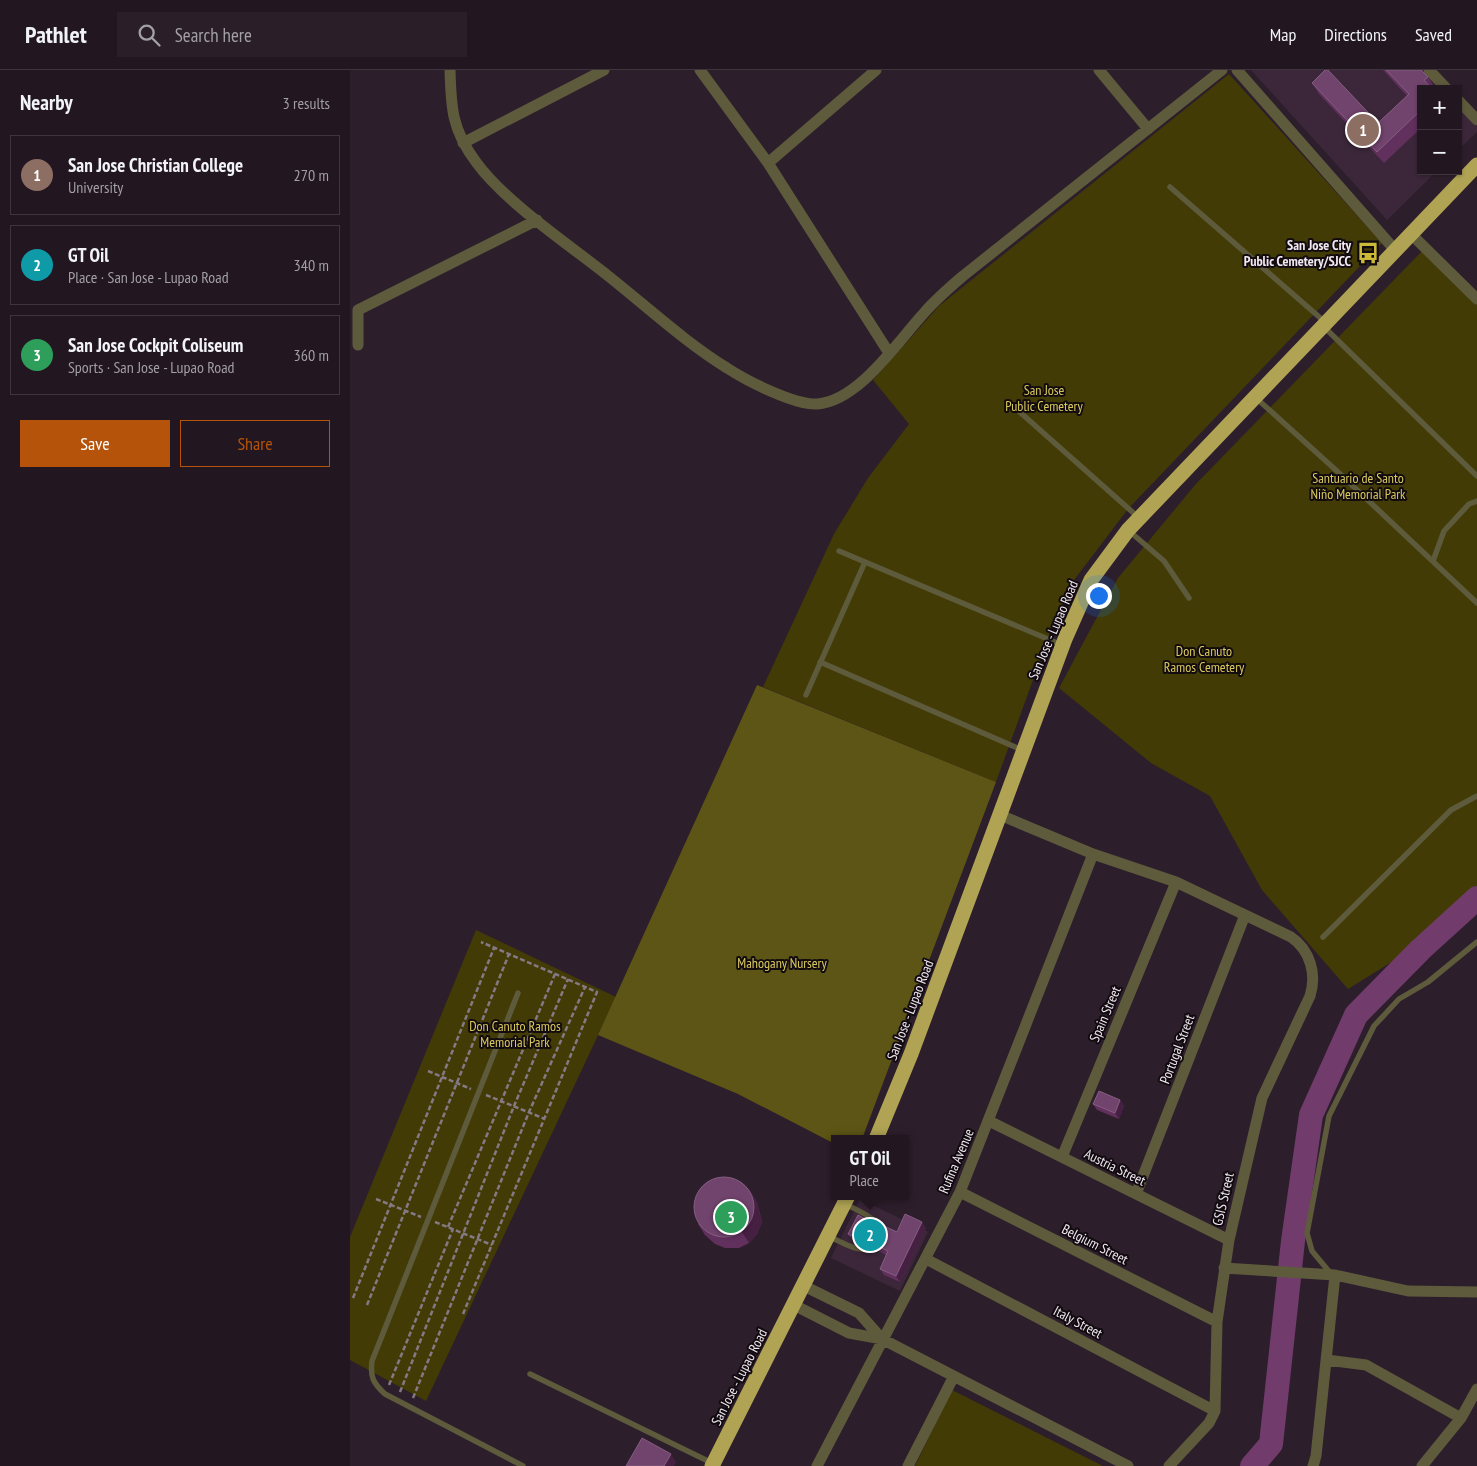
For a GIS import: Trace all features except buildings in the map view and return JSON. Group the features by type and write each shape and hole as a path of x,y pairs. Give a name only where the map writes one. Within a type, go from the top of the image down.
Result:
{"highway":[{"name":"San Jose - Lupao Road","path":"878,1135 911,1054 1062,645 1091,580 1128,530 1477,166"},
{"name":"San Jose - Lupao Road","path":"712,1464 846,1200"}],"street":[{"path":"450,70 451,110 463,143 475,161 494,182 537,220 725,367 794,400 818,404 838,398 865,380 925,311 963,276 1222,70"},
{"path":"463,143 604,70"},
{"path":"700,70 768,163 889,353"},
{"path":"768,163 876,70"},
{"path":"1099,70 1148,130"},
{"path":"1238,70 1395,250"},
{"path":"1429,70 1443,85"},
{"path":"1462,104 1477,120"},
{"path":"358,345 358,310 537,220"},
{"path":"1411,234 1477,298"},
{"path":"1000,815 1093,854 1176,882 1245,915"},
{"name":"Rufina Avenue","path":"817,1466 960,1192 1093,854"},
{"name":"Spain Street","path":"1062,1157 1176,882"},
{"name":"GSIS Street","path":"1215,1411 1217,1322 1228,1240 1262,1098 1313,988 1313,972 1309,958 1295,940 1245,915"},
{"name":"Portugal Street","path":"1136,1194 1245,915"},
{"name":"Austria Street","path":"989,1121 1228,1240"},
{"name":"Belgium Street","path":"960,1192 1217,1322"},
{"name":"Italy Street","path":"926,1259 1215,1411"},
{"path":"1224,1268 1334,1275 1408,1291 1477,1292"},
{"path":"1313,1466 1316,1456 1328,1360 1334,1275"},
{"path":"804,1286 859,1313 882,1339"},
{"path":"794,1305 849,1333 882,1339 1128,1466"},
{"path":"1328,1360 1366,1365 1461,1418"},
{"path":"908,1466 954,1376"},
{"path":"1422,1466 1461,1418 1477,1389"},
{"path":"1169,1466 1209,1423 1215,1411"}],"lane":[{"path":"1170,187 1325,325 1477,476"},
{"path":"1255,397 1477,603"},
{"path":"1013,406 1140,518"},
{"path":"1433,561 1444,531 1469,504 1477,501"},
{"path":"1128,530 1164,561 1189,598"},
{"path":"839,551 1062,645"},
{"path":"806,695 865,562"},
{"path":"820,662 1024,751"},
{"path":"1323,937 1451,810 1477,796"},
{"path":"1334,1275 1312,1251 1307,1233 1329,1116 1374,1026 1399,999 1428,982 1477,942"},
{"path":"518,993 372,1361 371,1372 374,1384 385,1394 523,1466"},
{"path":"828,1236 859,1249 868,1248 878,1239 879,1229 875,1220 846,1200"},
{"path":"530,1374 712,1464"}],"path":[{"path":"463,1314 597,992 481,942"},
{"path":"353,1298 494,948"},
{"path":"367,1305 508,954"},
{"path":"448,1227 555,974"},
{"path":"397,1401 514,1106 568,979"},
{"path":"409,1408 529,1112 585,987"},
{"path":"385,1394 452,1229"}],"shaded area":[{"path":"1251,70 1424,70 1437,85 1417,85 1417,175 1433,175 1387,220"},
{"path":"1462,111 1477,127 1477,132 1462,146"},
{"path":"860,1200 928,1232 900,1291 831,1258"}],"green space":[{"name":"San Jose Public Cemetery","path":"1229,74 1382,243 1128,509 1074,580 1051,630 996,782 763,687 834,534 868,478 909,424 873,380 939,306"},
{"name":"Santuario de Santo Niño Memorial Park","path":"1423,250 1477,303 1477,909 1348,989 1262,890 1210,796 1151,763 1059,688 1118,578 1195,485"},
{"name":"Mahogany Nursery","path":"757,685 996,782 864,1135 831,1135 831,1142 738,1094 598,1035"},
{"name":"Don Canuto Ramos Memorial Park","path":"476,930 616,997 426,1401 350,1360 350,1237"},
{"path":"952,1390 1103,1466 915,1466"}],"waterway":[{"path":"1252,1466 1271,1444 1293,1241 1311,1115 1356,1015 1420,950 1477,898"}],"place":[{"name":"San Jose Christian College","path":"1363,130"},
{"name":"San Jose City Public Cemetery/SJCC","path":"1368,253"},
{"name":"San Jose Cockpit Coliseum","path":"731,1217"},
{"name":"GT Oil","path":"870,1235"}],"park label":[{"name":"Don Canuto Ramos Cemetery","path":"1204,660"}]}
